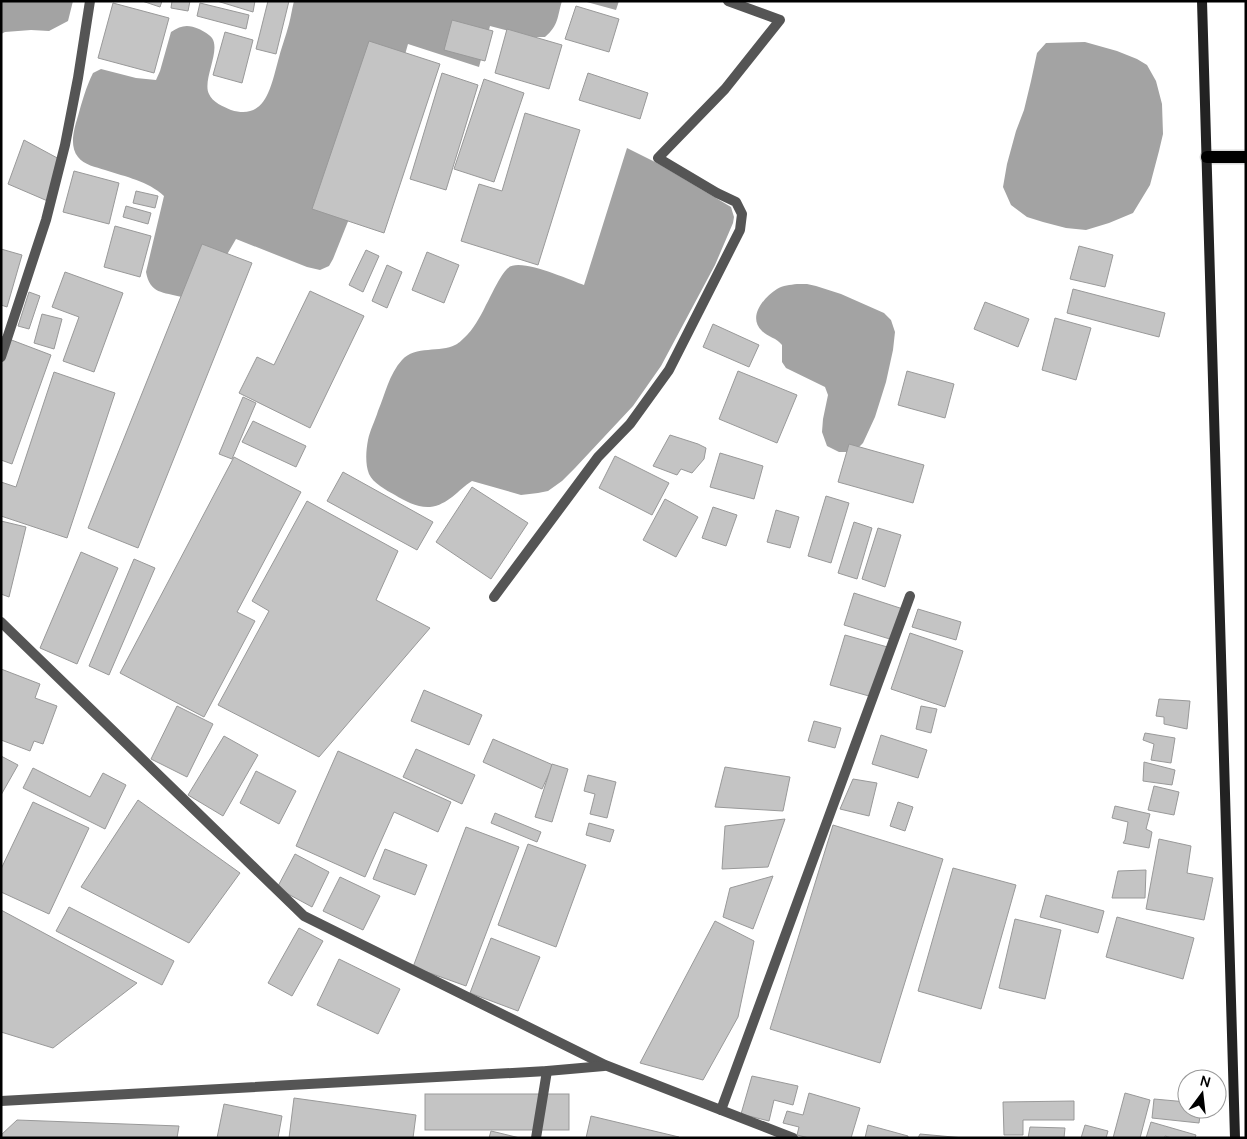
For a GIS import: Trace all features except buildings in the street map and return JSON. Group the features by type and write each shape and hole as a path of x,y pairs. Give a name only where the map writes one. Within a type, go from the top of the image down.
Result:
{"main road":[{"path":"1207,157 1246,157"}],"street":[{"path":"1,357 46,220 65,145 90,1"},
{"path":"494,597 598,457 630,424 669,370 740,230 742,214 736,202 658,158 725,89 780,20 728,1"},
{"path":"1202,1 1235,1138"},
{"path":"721,1110 910,596"},
{"path":"1,622 304,916 605,1066 793,1138"},
{"path":"1,1101 547,1071 605,1066"},
{"path":"536,1138 547,1071"}],"shaded area":[{"path":"1,1 73,1 68,21 49,31 31,30 1,34"},
{"path":"294,1 562,1 555,25 545,37 532,37 490,26 479,67 408,44 393,97 359,194 329,266 320,270 307,267 236,239 225,258 182,297 158,291 151,284 146,272 164,196 144,183 87,164 75,153 73,137 75,126 84,94 93,73 101,69 136,78 156,80 171,32 181,27 191,26 208,34 214,44 207,88 211,97 218,104 231,110 243,112 252,110 265,99 273,81"},
{"path":"583,1 619,1 616,10"},
{"path":"1085,42 1117,51 1147,65 1156,81 1162,104 1163,134 1150,185 1133,213 1086,230 1066,228 1027,217 1011,205 1003,187 1007,164 1024,110 1037,53 1046,43"},
{"path":"627,148 659,164 731,207 734,217 715,265 661,366 633,406 562,481 548,491 521,495 472,481 442,503 436,506 425,507 407,502 380,486 369,474 366,457 367,444 388,385 402,360 414,352 443,349 461,341 476,323 505,271 514,265 533,267 584,285"},
{"path":"797,284 816,286 841,294 884,313 891,320 895,332 886,382 875,417 863,443 854,452 839,452 827,446 822,432 828,395 825,387 786,368 782,362 782,345 764,333 758,326 757,314 767,297 779,288"}]}
